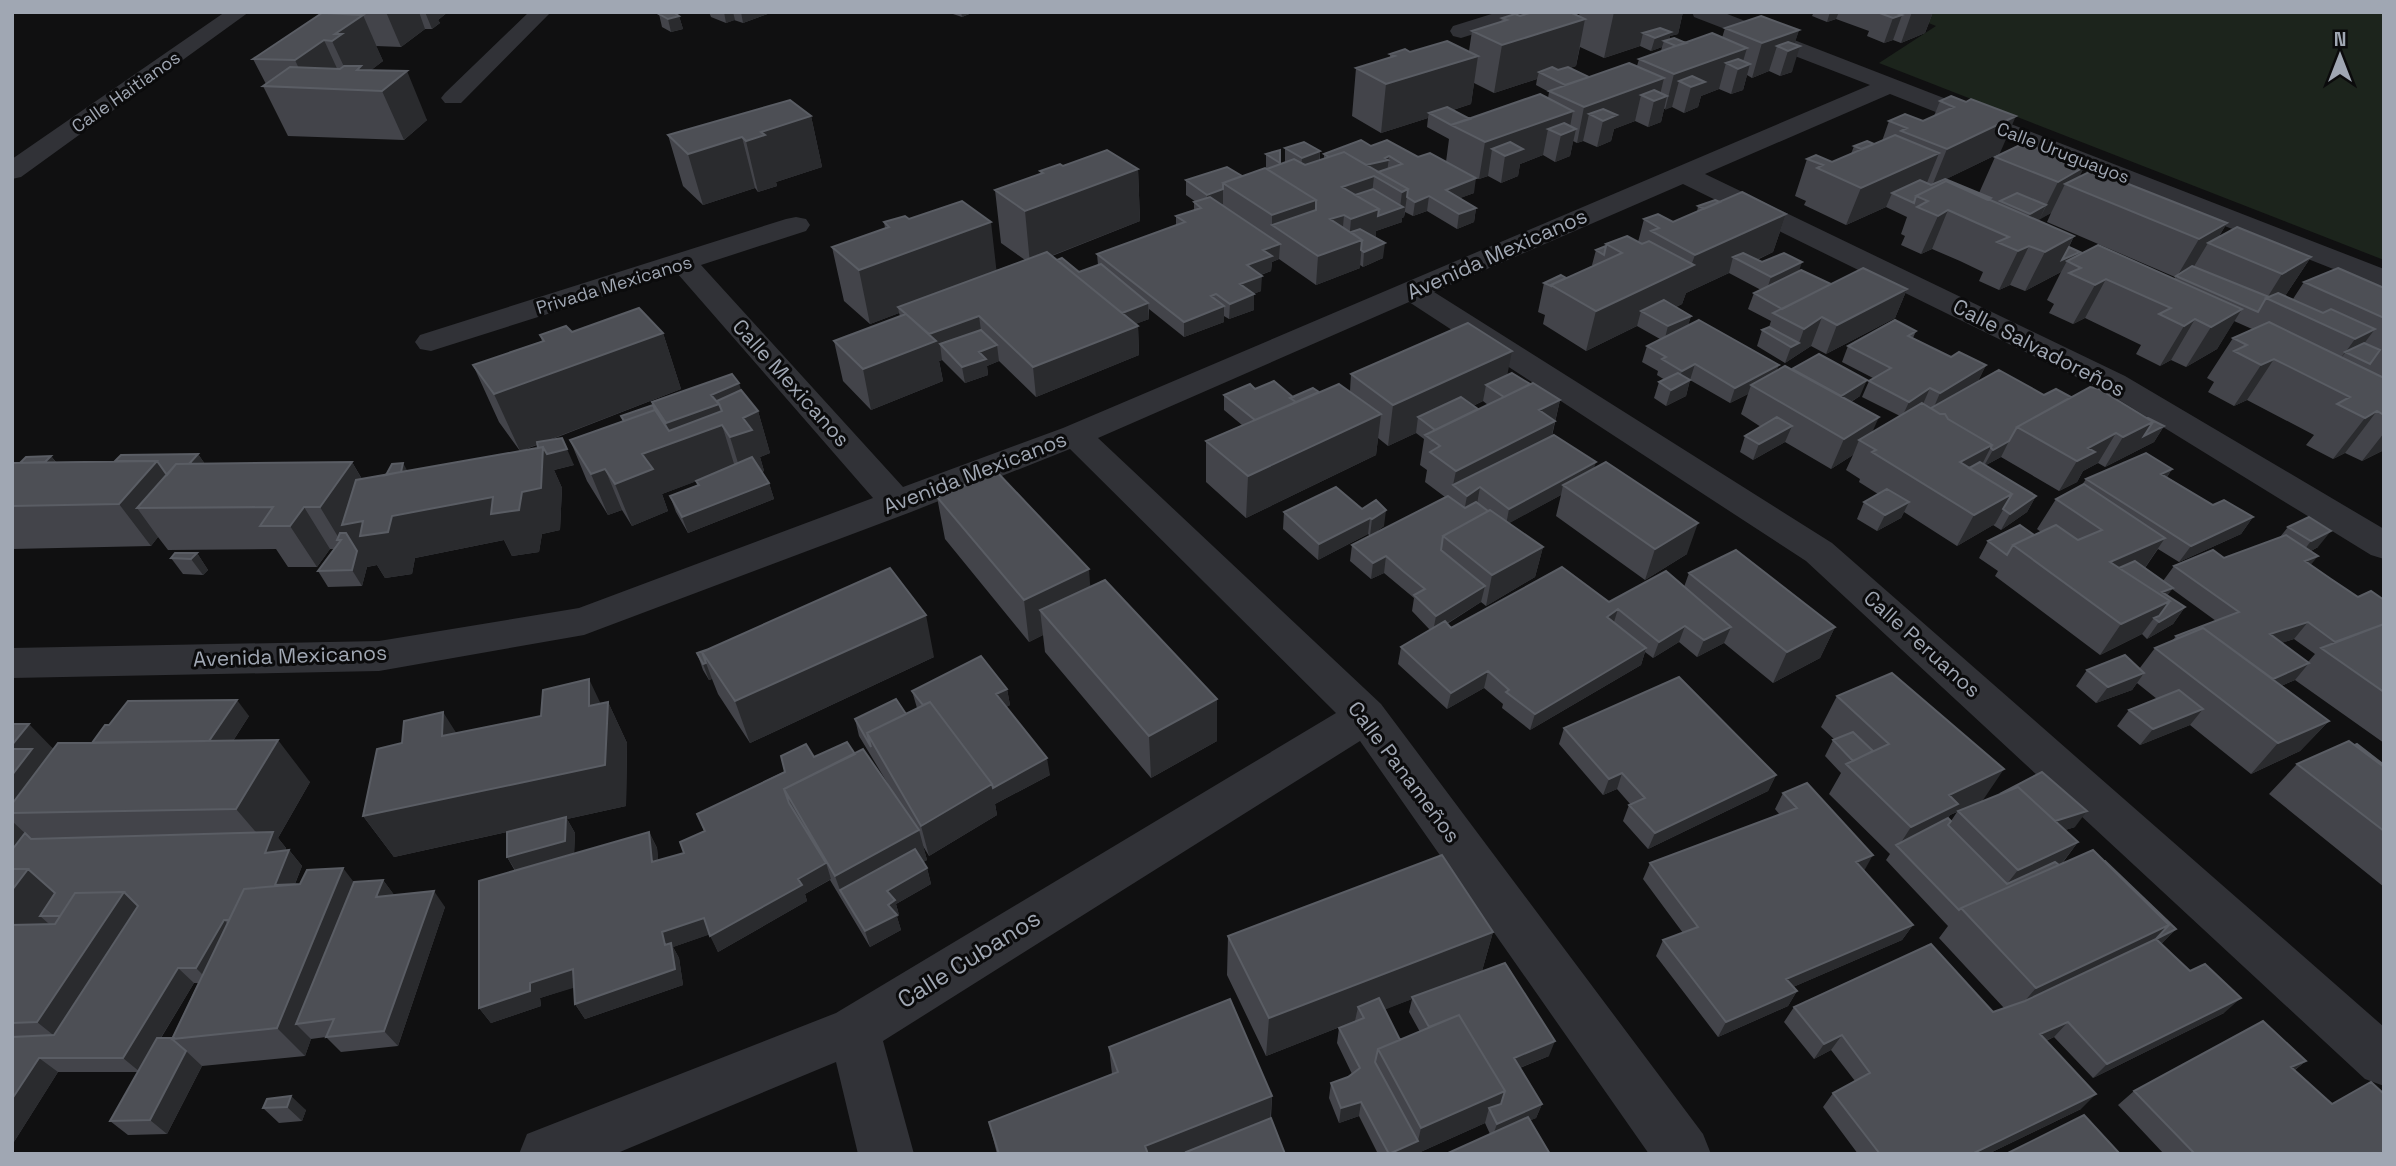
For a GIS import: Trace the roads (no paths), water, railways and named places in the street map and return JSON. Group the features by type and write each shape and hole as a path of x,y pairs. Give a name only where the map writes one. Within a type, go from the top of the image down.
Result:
{"street":[{"name":"Calle Haitianos","path":"12,171 239,12"},
{"path":"453,98 541,12"},
{"path":"1461,31 1520,12"},
{"name":"Calle Uruguayos","path":"1702,12 2337,259 2384,280"},
{"name":"Avenida Mexicanos","path":"12,663 379,656 584,621 1075,435 1888,86"},
{"name":"Calle Salvadoreños","path":"1682,173 2114,383 2384,546"},
{"name":"Privada Mexicanos","path":"432,342 796,226"},
{"name":"Calle Mexicanos","path":"684,263 898,503"},
{"name":"Calle Peruanos","path":"1412,291 1819,552 2384,1061"},
{"name":"Calle Panameños","path":"1075,435 1366,716 1683,1154"},
{"name":"Calle Cubanos","path":"547,1154 854,1030 1366,716"},
{"path":"854,1030 886,1154"}]}
